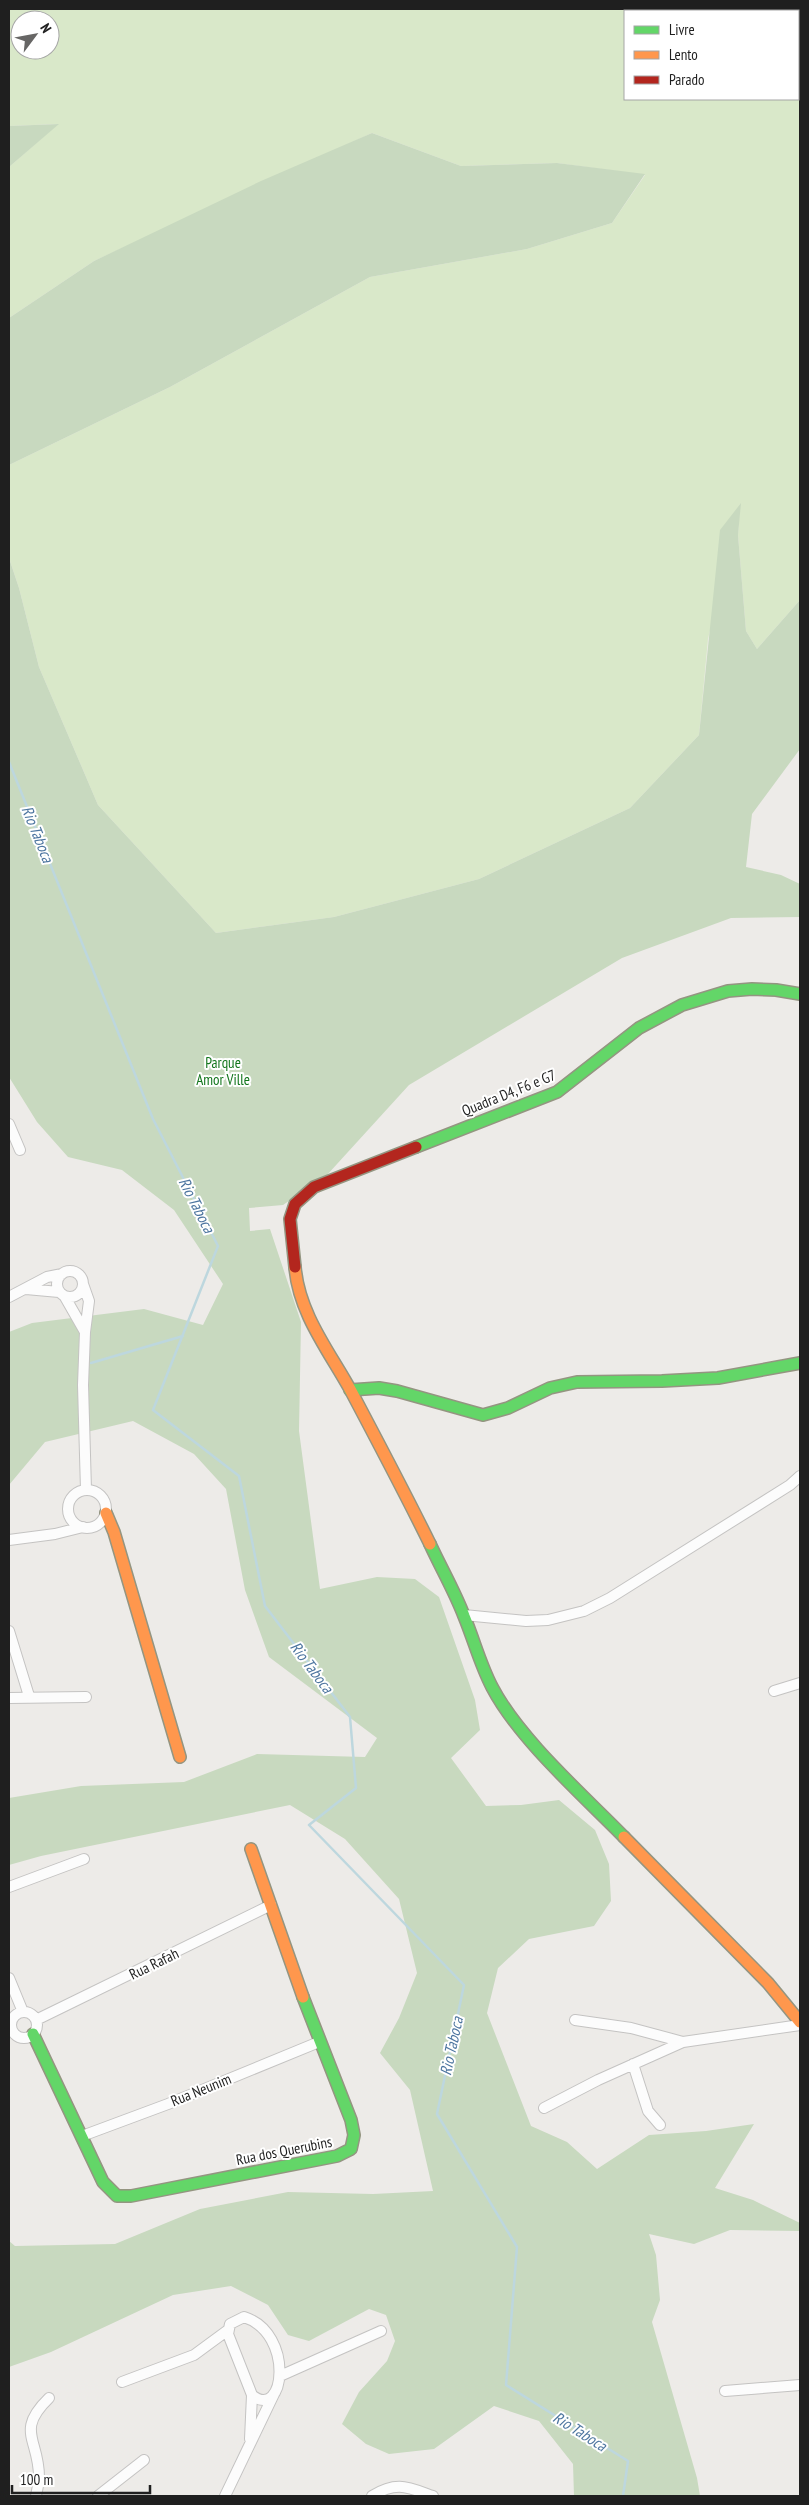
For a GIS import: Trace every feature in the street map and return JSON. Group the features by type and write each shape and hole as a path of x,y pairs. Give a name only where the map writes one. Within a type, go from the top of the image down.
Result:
{"street":[{"name":"Quadra D4, F6 e G7","path":"350,1390 306,1313 297,1289 290,1219 295,1204 303,1196 314,1188 557,1092 577,1080 618,1043 644,1023 692,1000 762,987 800,994"},
{"path":"9,1124 20,1150"},
{"path":"9,1297 48,1277 69,1271 77,1273 83,1284 89,1301 85,1332 83,1385 86,1490"},
{"path":"62,1274 57,1280 62,1294 85,1332"},
{"path":"23,1290 77,1295 83,1284"},
{"path":"544,2108 682,2042 800,2023 768,1983 548,1760 511,1716 492,1688 480,1662 464,1615 416,1515 350,1390 379,1388 397,1391 483,1415 498,1413 545,1390 569,1384 688,1381 768,1371 800,1363"},
{"path":"464,1615 526,1621 548,1620 584,1611 669,1561 790,1485 800,1476"},
{"path":"55,1534 70,1517 70,1501 75,1495 86,1490 101,1497 114,1532 180,1758"},
{"path":"95,1526 100,1523 106,1513"},
{"path":"70,1517 82,1527"},
{"path":"9,1540 95,1526 114,1532"},
{"path":"9,1631 29,1696"},
{"path":"774,1691 800,1683"},
{"path":"9,1698 29,1696 86,1698"},
{"name":"Rua dos Querubins","path":"33,2034 48,2062 103,2182 112,2193 123,2196 344,2155 351,2149 354,2136 250,1849"},
{"path":"9,1887 84,1859"},
{"name":"Rua Rafah","path":"36,2020 156,1963 271,1905"},
{"path":"9,1978 23,2012"},
{"path":"23,2012 31,2013 36,2020 37,2028 33,2034 21,2037 10,2030 16,2015 23,2012"},
{"path":"575,2020 631,2028 682,2042"},
{"name":"Rua Neunim","path":"82,2136 168,2104 319,2042"},
{"path":"633,2064 648,2111 660,2125"},
{"path":"122,2382 194,2355 228,2330 234,2320 244,2317 254,2320 263,2328 278,2355 280,2376 274,2394 225,2496"},
{"path":"228,2330 252,2395 250,2445"},
{"path":"280,2376 381,2331"},
{"path":"725,2391 800,2385"},
{"path":"252,2395 261,2400 274,2394"},
{"path":"36,2496 39,2477 30,2433 31,2420 37,2409 49,2398"},
{"path":"98,2496 144,2460"},
{"path":"372,2496 386,2488 396,2486 433,2496"}],"green space":[{"path":"9,9 800,9 800,600 757,649 746,631 738,535 740,504 708,639 699,735 630,808 479,879 334,917 216,933 98,805 39,667 19,588 9,558 9,465 170,387 370,277 527,249 612,223 645,175 557,163 461,166 372,133 94,261 9,318 9,167 58,124 9,126"},
{"path":"59,124 9,167 9,126"},
{"path":"372,133 461,166 557,163 645,174 612,223 527,249 370,277 170,387 9,465 9,318 94,261 261,181"},
{"name":"Parque Amor Ville","path":"741,503 738,535 746,631 757,649 800,600 800,749 752,814 746,867 781,875 800,884 800,917 731,918 622,958 409,1085 327,1175 283,1205 249,1208 250,1231 270,1229 301,1322 299,1431 320,1589 377,1577 415,1579 439,1597 475,1700 480,1730 451,1758 486,1806 521,1805 559,1800 595,1830 609,1864 611,1901 594,1926 529,1939 498,1968 487,2013 531,2126 567,2142 597,2169 649,2135 706,2131 754,2124 715,2188 753,2200 800,2223 800,2231 730,2230 694,2244 649,2234 656,2255 660,2300 652,2322 697,2478 700,2496 574,2496 573,2464 539,2421 494,2406 434,2449 389,2454 366,2444 342,2424 359,2392 387,2361 395,2341 386,2315 369,2309 309,2341 288,2335 268,2305 231,2286 173,2295 51,2352 9,2367 9,2241 15,2246 115,2244 200,2209 288,2192 373,2194 433,2191 410,2090 380,2053 399,2018 417,1973 399,1899 345,1839 290,1805 41,1856 9,1865 9,1798 81,1786 184,1782 257,1754 365,1757 377,1738 269,1657 245,1590 226,1489 194,1454 133,1421 45,1442 9,1485 9,1332 32,1323 144,1309 203,1325 223,1284 174,1210 122,1170 68,1157 37,1122 9,1077 9,558 19,588 39,667 98,805 216,933 334,917 479,879 630,808 699,735 720,530"}],"waterway":[{"name":"Rio Taboca","path":"9,762 153,1119 218,1246 153,1410 239,1476 265,1606 350,1717 356,1788 309,1825 464,1985 437,2114 517,2247 506,2385 628,2461 623,2496"},
{"path":"91,1363 183,1336"}],"traffic: fast":[{"path":"416,1147 557,1092 639,1028 682,1005 728,991 752,989 800,994"},
{"path":"350,1390 379,1388 397,1391 483,1415 508,1408 550,1388 577,1382 718,1378 800,1363"},
{"path":"430,1544 468,1625 492,1687 504,1707 553,1766 624,1837"},
{"path":"33,2034 103,2182 117,2196 131,2196 337,2156 351,2149 354,2135 351,2120 303,1997"}],"traffic: slow":[{"path":"295,1267 302,1301 316,1332 351,1391 430,1544"},
{"path":"106,1513 114,1532 180,1757"},
{"path":"624,1837 768,1983 800,2022"},
{"path":"251,1849 303,1997"}],"traffic: jam":[{"path":"295,1267 290,1219 295,1204 314,1187 416,1147"}]}
